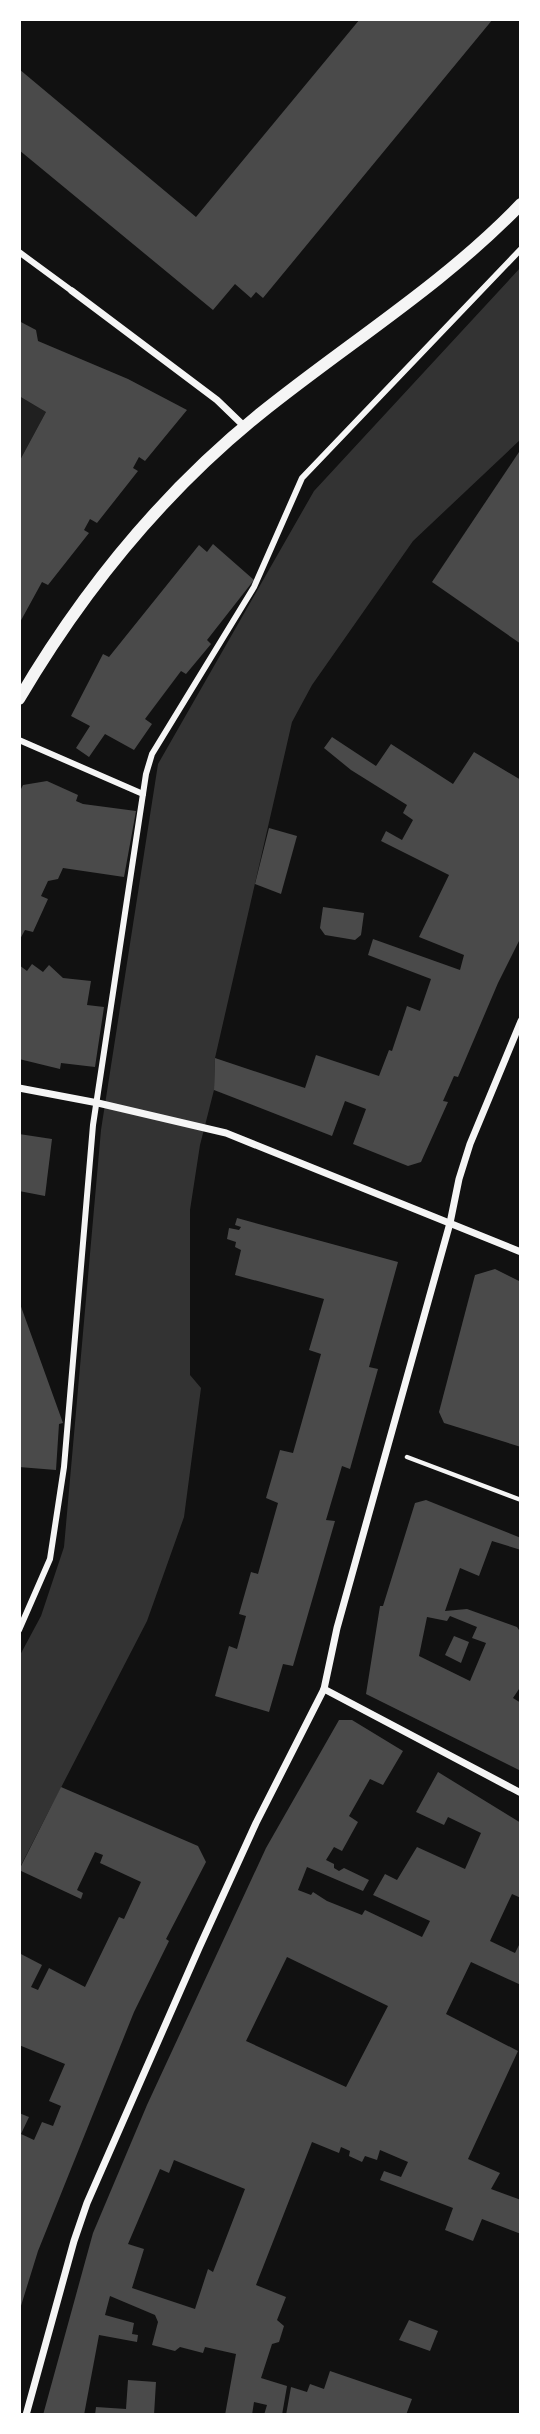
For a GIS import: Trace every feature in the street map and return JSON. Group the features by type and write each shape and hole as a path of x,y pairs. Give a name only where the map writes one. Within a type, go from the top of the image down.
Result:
{"street":[{"path":"19,699 67,621 101,576 199,469 245,427 430,288 521,204"},
{"path":"19,1630 51,1559 64,1467 93,1125 143,794 152,754 254,587 302,478 521,249"},
{"path":"19,252 217,400 245,427"},
{"path":"19,740 143,794"},
{"path":"26,2415 87,2203 199,1948 324,1689 337,1628 470,1144 521,1021"},
{"path":"19,1088 98,1103 243,1138 521,1252"},
{"path":"324,1689 521,1793"}],"path":[{"path":"386,1450 521,1500"}],"shaded area":[{"path":"521,267 521,439 413,541 312,685 292,722 215,1058 214,1090 200,1145 190,1210 190,1375 201,1388 184,1517 147,1621 19,1869 19,1657 41,1616 64,1547 101,1130 158,764 314,491"},
{"path":"19,396 46,412 19,462"}],"building":[{"path":"360,19 493,19 263,298 256,292 251,298 235,284 213,310 19,150 19,69 196,217"},
{"path":"19,321 36,330 38,341 128,379 187,410 145,461 139,457 133,468 138,471 97,523 90,519 84,530 89,533 48,585 42,582 19,624 19,462 46,412 19,396"},
{"path":"521,449 521,644 432,582"},
{"path":"213,544 254,580 207,640 211,644 186,674 181,671 145,719 152,724 134,750 105,734 89,757 76,748 90,726 71,716 103,654 109,657 199,545 207,552"},
{"path":"332,737 376,766 391,744 453,784 474,752 521,780 521,937 458,1077 454,1076 443,1101 448,1102 421,1162 408,1166 353,1144 366,1109 345,1101 332,1136 214,1090 215,1058 305,1088 316,1055 379,1076 389,1050 392,1051 407,1006 420,1011 431,979 368,955 373,939 460,970 464,955 419,937 449,875 381,841 386,831 402,840 413,820 403,813 407,805 351,770 324,748"},
{"path":"47,781 78,795 76,801 83,804 136,811 124,877 63,868 58,879 48,881 41,896 48,899 33,932 25,930 19,941 19,793 23,785"},
{"path":"269,828 297,836 281,894 255,884"},
{"path":"323,907 364,913 361,935 355,940 325,935 320,928"},
{"path":"32,964 43,972 49,965 63,978 91,981 87,1005 104,1007 95,1067 61,1063 60,1069 19,1059 19,965 27,971"},
{"path":"19,1134 52,1139 45,1196 19,1191"},
{"path":"237,1218 398,1262 369,1367 378,1369 350,1469 342,1466 326,1520 335,1521 293,1666 283,1664 269,1712 215,1696 229,1646 237,1649 246,1616 239,1614 251,1572 258,1574 278,1503 266,1498 280,1450 293,1453 321,1354 309,1350 324,1299 235,1275 241,1250 235,1247 236,1242 227,1239 229,1228 239,1230 241,1227 235,1225"},
{"path":"495,1269 521,1282 521,1447 444,1423 439,1412 475,1275"},
{"path":"19,1301 63,1423 59,1424 56,1470 19,1467"},
{"path":"426,1500 521,1538 521,1550 492,1541 479,1576 460,1568 445,1611 467,1609 517,1627 521,1633 521,1686 513,1698 521,1703 521,1771 366,1694 380,1606 383,1606 415,1503","holes":["450,1616 477,1627 472,1638 486,1643 470,1681 419,1656 427,1617 447,1621"]},
{"path":"454,1636 469,1642 461,1663 445,1655"},
{"path":"339,1720 352,1720 403,1751 383,1785 370,1779 349,1816 358,1822 342,1851 334,1847 326,1860 334,1864 334,1868 339,1871 344,1868 369,1880 363,1891 307,1867 298,1890 311,1895 313,1892 327,1901 362,1915 365,1910 422,1937 430,1921 373,1895 385,1874 397,1880 417,1847 465,1869 481,1833 448,1817 444,1825 416,1812 438,1772 521,1823 521,1898 512,1894 490,1941 515,1953 521,1941 521,1985 471,1962 446,2014 518,2051 468,2159 500,2173 491,2189 521,2200 521,2234 482,2219 473,2241 445,2230 453,2208 380,2180 384,2171 401,2177 408,2162 380,2150 377,2160 365,2156 362,2162 349,2156 350,2151 341,2147 339,2153 312,2142 256,2285 286,2297 277,2320 284,2326 279,2342 272,2344 261,2378 287,2386 282,2415 264,2415 267,2405 254,2402 252,2415 225,2415 236,2354 205,2347 203,2353 180,2347 175,2351 152,2345 158,2322 155,2315 110,2296 105,2315 134,2323 132,2334 138,2335 137,2342 99,2335 84,2415 43,2415 93,2233 147,2105 266,1848","holes":["287,1957 388,2006 346,2087 246,2041","174,2160 245,2189 213,2272 208,2269 195,2309 132,2288 144,2249 128,2244 160,2169 169,2173"]},
{"path":"61,1787 198,1846 206,1862 166,1939 169,1941 134,2012 38,2251 20,2309 19,2113 29,2117 21,2134 34,2140 42,2122 53,2126 61,2106 49,2101 65,2064 19,2045 19,1953 42,1965 31,1987 38,1990 49,1968 85,1987 119,1917 124,1919 141,1882 100,1863 103,1855 95,1852 77,1890 83,1893 81,1899 19,1870"},
{"path":"409,2320 438,2331 430,2351 399,2340"},
{"path":"330,2371 412,2399 406,2415 286,2415 291,2387 307,2392 310,2384 324,2389"},
{"path":"128,2380 156,2382 154,2415 95,2415 96,2407 126,2409"}]}
